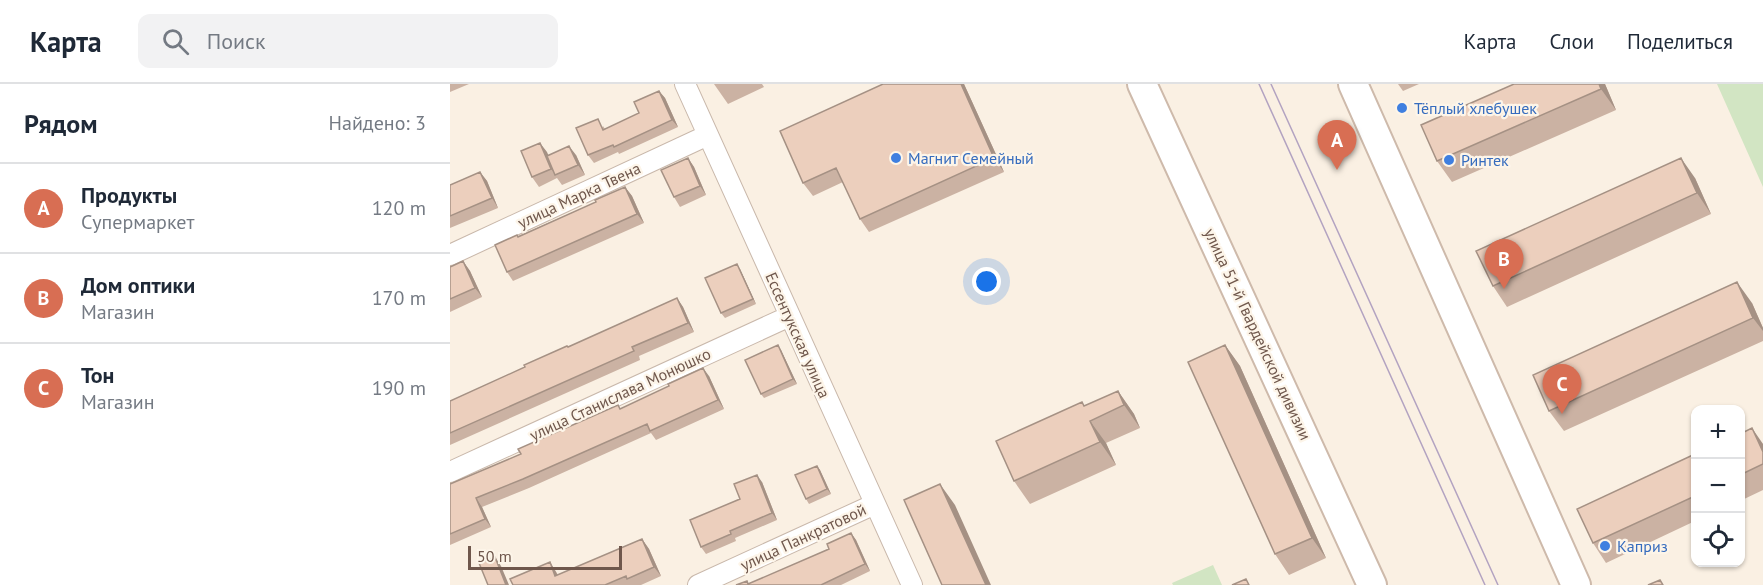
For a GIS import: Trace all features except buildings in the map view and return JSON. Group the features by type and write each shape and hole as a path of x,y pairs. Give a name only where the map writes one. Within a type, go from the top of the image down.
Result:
{"main road":[{"name":"улица 51-й Гвардейской дивизии","path":"1142,84 1372,585"},
{"path":"1353,84 1576,585"}],"street":[{"name":"Ессентукская улица","path":"685,84 912,585"},
{"name":"улица Марка Твена","path":"450,255 708,135"},
{"name":"улица Станислава Монюшко","path":"450,472 790,316"},
{"name":"улица Панкратовой","path":"698,585 875,504"}],"green space":[{"path":"1717,84 1763,84 1763,187"},
{"path":"1213,565 1222,585 1173,585 1172,583"}],"tram line":[{"path":"1259,84 1485,585"},
{"path":"1271,84 1498,585"}],"place":[{"name":"Тёплый хлебушек","path":"1402,108"},
{"name":"Магнит Семейный","path":"896,158"},
{"name":"Ринтек","path":"1449,160"},
{"name":"Продукты","path":"1337,170"},
{"name":"Дом оптики","path":"1504,289"},
{"name":"Тон","path":"1562,414"},
{"name":"Каприз","path":"1605,546"}]}
